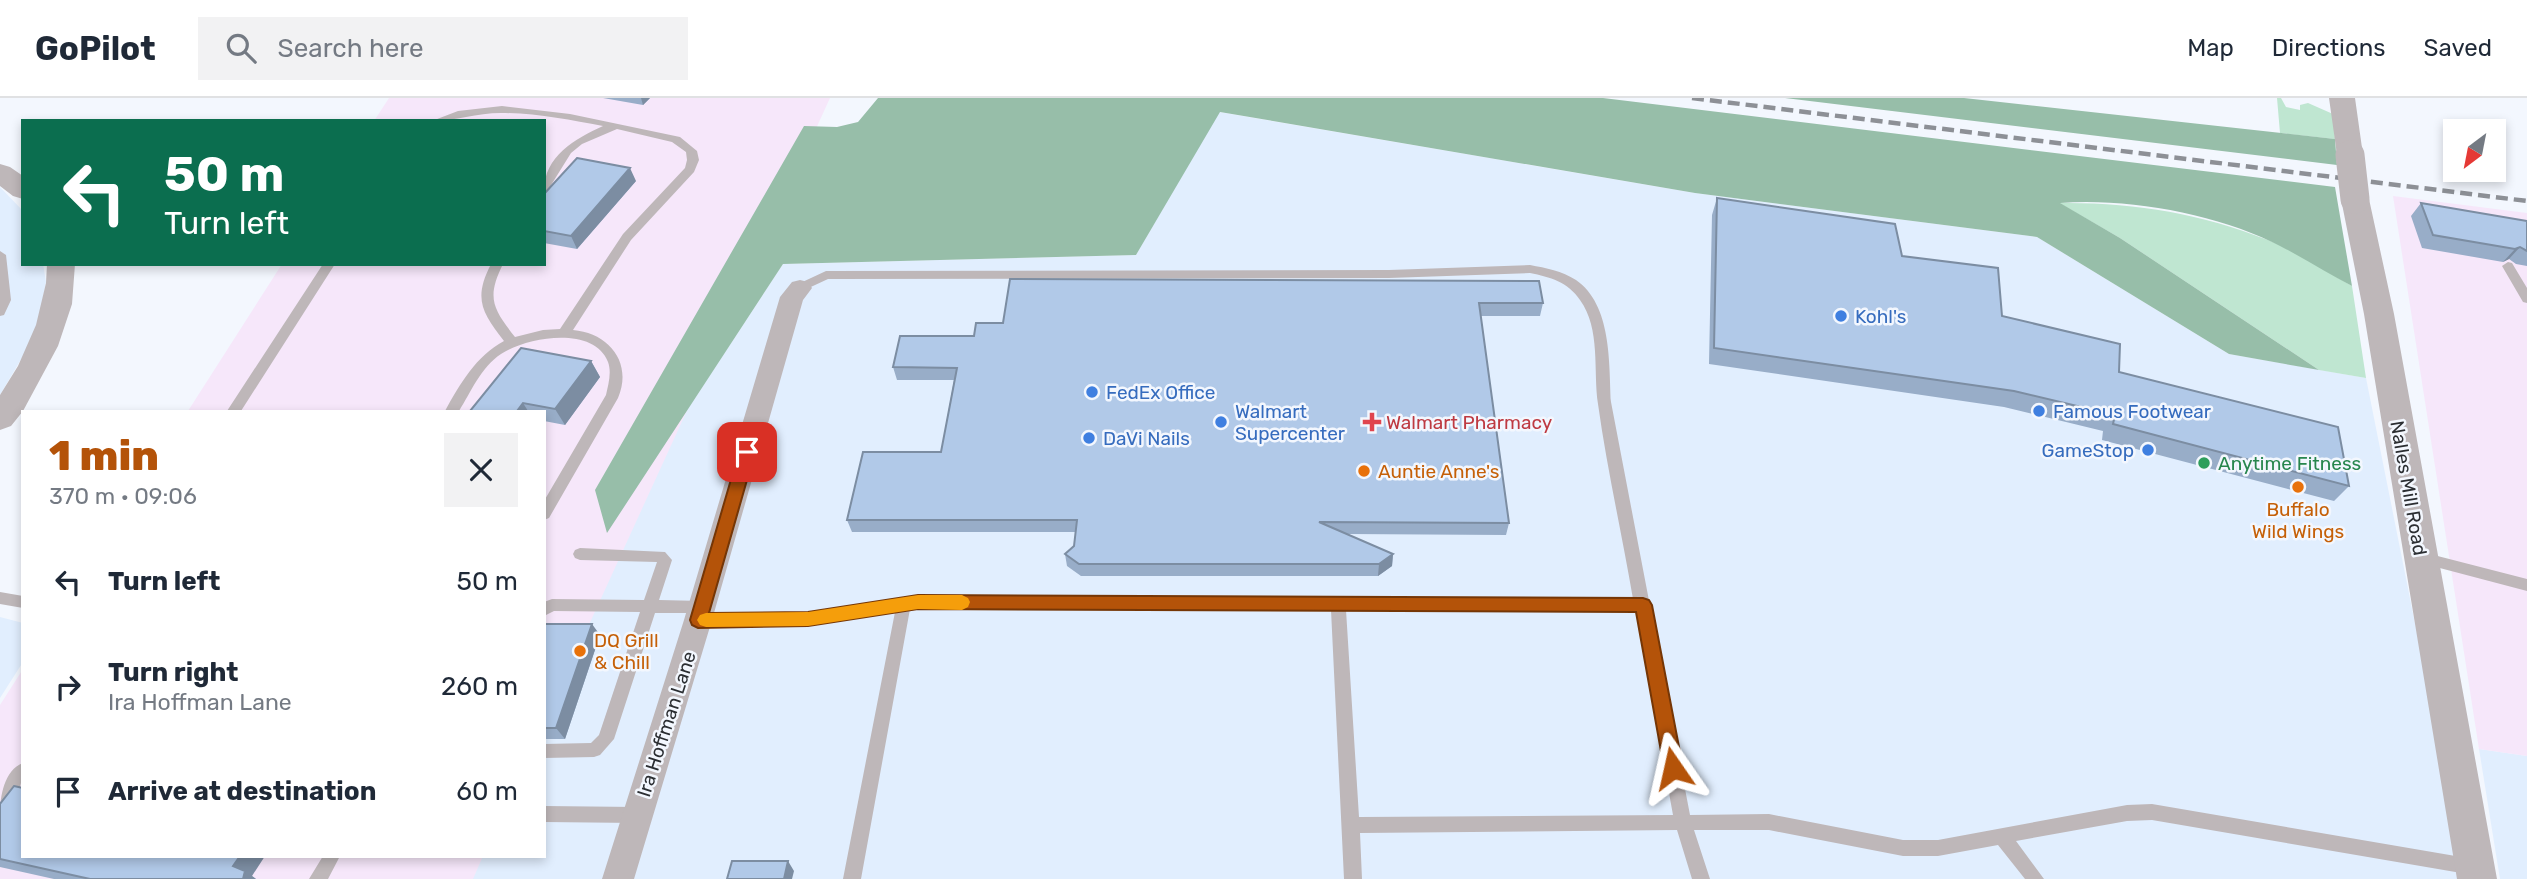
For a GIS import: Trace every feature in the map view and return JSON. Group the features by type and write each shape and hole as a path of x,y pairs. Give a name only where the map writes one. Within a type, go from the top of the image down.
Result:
{"street":[{"name":"Nalles Mill Road","path":"2342,98 2355,199 2379,314 2421,558 2481,874"},
{"path":"0,173 21,189"},
{"path":"2,414 27,378 46,339 62,278 61,266"},
{"name":"Ira Hoffman Lane","path":"618,879 700,614 792,297 800,288"}],"lane":[{"path":"442,119 464,109 494,104 616,125 676,139 691,151 693,160 686,175 627,237 564,333"},
{"path":"549,170 578,142 616,125"},
{"path":"0,255 5,300 0,312"},
{"path":"2508,265 2527,299"},
{"path":"235,410 328,266"},
{"path":"497,266 487,283 485,299 488,310 512,342"},
{"path":"800,288 827,275 1389,274 1530,270 1560,275 1573,282 1590,302 1600,346 1604,402 1684,823 1701,879"},
{"path":"453,410 482,364 512,342 530,335 564,333 597,343 610,352 615,363 616,379 612,395 546,510"},
{"path":"546,751 594,750 606,738 665,560 660,556 580,554"},
{"path":"2421,558 2527,585"},
{"path":"0,598 21,602"},
{"path":"546,609 551,605 650,606 700,614 808,619 904,604 1643,605"},
{"path":"852,879 904,604"},
{"path":"1338,605 1353,879"},
{"path":"0,806 21,773"},
{"path":"1351,825 1769,822 1903,848 1938,848 2127,813 2152,812 2481,874"},
{"path":"546,814 637,815"},
{"path":"2002,836 2035,879"},
{"path":"318,879 331,858"}],"shaded area":[{"path":"389,98 830,98 546,719 546,410 189,410 281,266 546,266 546,119 375,119"},
{"path":"1219,112 1695,193 2037,237 2229,354 2366,378 2466,879 380,879 394,858 546,858 546,625 783,264 1136,255"},
{"path":"0,187 21,209 21,266 43,266 46,282 36,334 0,395"},
{"path":"2393,196 2527,213 2527,756 2479,749"},
{"path":"0,617 21,622 21,665 0,698"},
{"path":"21,672 21,858 482,858 473,879 0,879 0,705"},
{"path":"2479,749 2527,756 2527,879 2500,879"}],"green space":[{"path":"878,98 1603,98 2335,187 2352,286 2272,242 2223,223 2140,205 2060,203 2120,238 2319,370 2229,354 2037,237 1695,193 1220,112 1136,255 783,264 607,533 595,490 804,126 837,127 858,122"},
{"path":"1785,98 1964,98 2335,139 2337,165"},
{"path":"2277,98 2281,98 2286,107 2300,110 2300,105 2308,103 2333,114 2335,139 2280,133"},
{"path":"2059,203 2139,207 2191,216 2242,231 2300,255 2352,286 2366,378 2319,370 2120,238"}],"building":[{"path":"577,158 630,168 571,236 546,231 546,192"},
{"path":"1717,198 1895,224 1902,256 1998,268 2002,316 2120,344 2119,372 2338,427 2349,486 2113,424 2115,415 2014,391 1714,348"},
{"path":"2421,203 2527,221 2527,251 2520,247 2515,249 2433,235"},
{"name":"Walmart Supercenter","path":"1010,279 1539,281 1543,303 1479,303 1509,523 1319,522 1393,554 1379,564 1079,564 1065,554 1074,546 1077,520 847,520 863,452 941,452 957,368 893,367 900,336 974,336 976,323 1003,323"},
{"path":"521,348 591,361 555,409 523,403 518,410 471,410"},
{"path":"546,624 592,624 556,728 546,728"},
{"path":"14,786 21,788 21,858 239,858 233,866 245,871 243,879 90,879 0,859 0,804"},
{"path":"732,861 788,861 784,879 727,879"}],"railway":[{"path":"1692,98 2527,201"}],"slow traffic":[{"path":"706,620 808,619 918,602 962,602"}],"place":[{"name":"Kohl's","path":"1841,316"},
{"name":"FedEx Office","path":"1092,392"},
{"name":"Famous Footwear","path":"2039,411"},
{"name":"Walmart Supercenter","path":"1221,422"},
{"name":"Walmart Pharmacy","path":"1372,422"},
{"name":"DaVi Nails","path":"1089,438"},
{"name":"GameStop","path":"2148,450"},
{"name":"Anytime Fitness","path":"2204,463"},
{"name":"Auntie Anne's","path":"1364,471"},
{"name":"Buffalo Wild Wings","path":"2298,487"},
{"name":"DQ Grill & Chill","path":"580,651"}],"route":[{"path":"747,452 698,620 808,619 918,602 1643,605 1673,768"}]}
